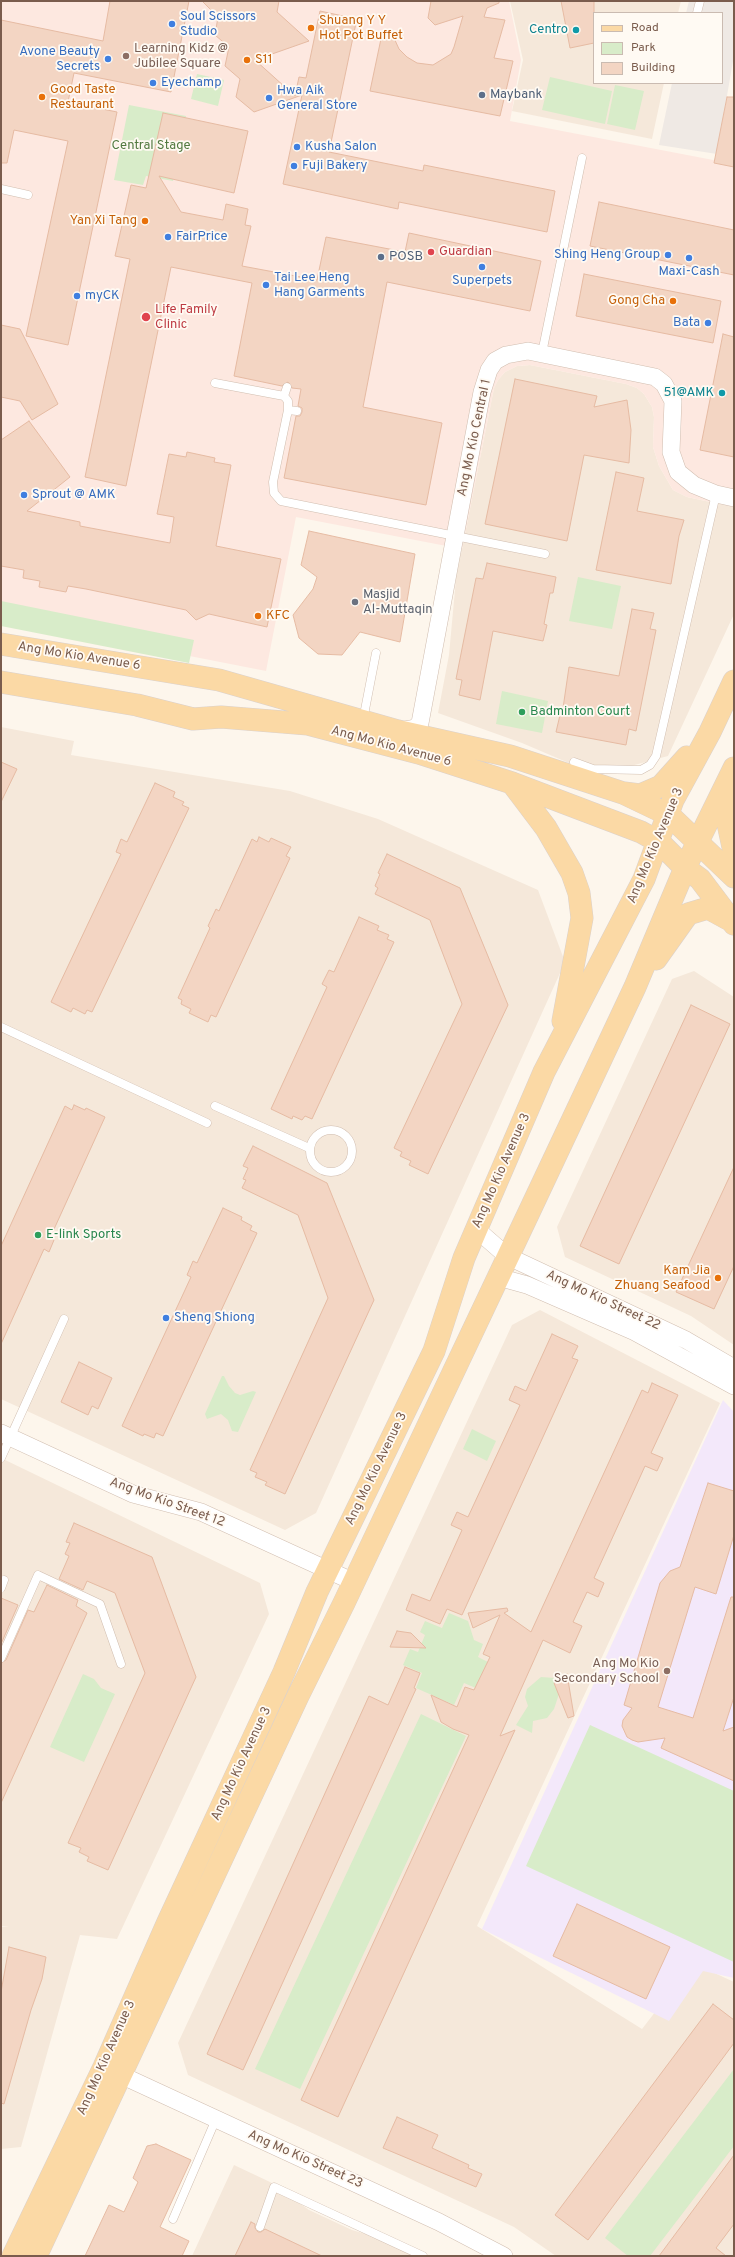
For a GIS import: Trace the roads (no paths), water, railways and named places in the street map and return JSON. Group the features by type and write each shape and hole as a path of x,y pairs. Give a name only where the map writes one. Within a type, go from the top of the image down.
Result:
{"main road":[{"name":"Ang Mo Kio Avenue 6","path":"1,644 219,680 398,731 423,730 510,756 623,793 669,815 700,842 734,877"},
{"name":"Ang Mo Kio Avenue 3","path":"36,2256 112,2071 328,1570 434,1351 476,1229 526,1117 544,1072 644,880 669,815 673,800 710,732 734,681"},
{"name":"Ang Mo Kio Avenue 6","path":"1,682 133,705 193,719 221,718 308,724 419,753 512,783 641,832 658,842 685,868 700,879 732,922"},
{"path":"623,793 640,795 661,786 710,732"},
{"name":"Ang Mo Kio Avenue 3","path":"13,2256 112,2071 354,1582 635,986 685,868 700,842 734,768"},
{"path":"512,783 546,828 572,873 580,893 582,918 559,1044"},
{"path":"722,795 734,852"},
{"path":"635,986 688,914 708,908 732,922"},
{"path":"389,1443 414,1455"}],"street":[{"name":"Ang Mo Kio Central 1","path":"423,730 455,537 482,392 489,370 495,361 506,355 528,351 648,375 664,384 673,401 672,452 674,464 678,472 694,485 716,494 734,498"},
{"name":"Ang Mo Kio Street 22","path":"476,1229 507,1256 686,1340 734,1368"},
{"name":"Ang Mo Kio Street 22","path":"498,1277 527,1285 636,1332 734,1386"},
{"name":"Ang Mo Kio Street 12","path":"6,1435 133,1494 201,1512 354,1582"},
{"name":"Ang Mo Kio Street 23","path":"112,2071 440,2222 504,2256"}],"lane":[{"path":"697,12 700,1"},
{"path":"542,353 582,158"},
{"path":"1,189 28,195"},
{"path":"214,383 284,396 288,401 293,410 273,482 274,493 281,501 544,554"},
{"path":"284,396 287,387"},
{"path":"574,762 593,769 641,770 650,766 656,756 716,494"},
{"path":"363,720 376,653"},
{"path":"1,1027 207,1123"},
{"path":"214,1106 309,1148"},
{"path":"334,1129 344,1133 351,1142 352,1154 348,1164 339,1171 328,1172 317,1168 310,1159 309,1148 313,1137 322,1130 334,1129"},
{"path":"1,1458 6,1435 64,1319"},
{"path":"1,1658 38,1575 100,1604 121,1664"},
{"path":"1,1588 4,1580"},
{"path":"173,2219 216,2119"},
{"path":"260,2227 274,2187 423,2256"}],"place":[{"name":"Soul Scissors Studio","path":"172,24"},
{"name":"Shuang Y Y Hot Pot Buffet","path":"311,28"},
{"name":"Centro","path":"576,30"},
{"name":"Learning Kidz @ Jubilee Square","path":"126,56"},
{"name":"Avone Beauty Secrets","path":"108,59"},
{"name":"S11","path":"247,60"},
{"name":"Eyechamp","path":"153,83"},
{"name":"Maybank","path":"482,95"},
{"name":"Good Taste Restaurant","path":"42,97"},
{"name":"Hwa Aik General Store","path":"269,98"},
{"name":"Kusha Salon","path":"297,147"},
{"name":"Fuji Bakery","path":"294,166"},
{"name":"Yan Xi Tang","path":"145,221"},
{"name":"FairPrice","path":"168,237"},
{"name":"Guardian","path":"431,252"},
{"name":"Shing Heng Group","path":"668,255"},
{"name":"POSB","path":"381,257"},
{"name":"Maxi-Cash","path":"689,258"},
{"name":"Superpets","path":"482,267"},
{"name":"Tai Lee Heng Hang Garments","path":"266,285"},
{"name":"myCK","path":"77,296"},
{"name":"Gong Cha","path":"673,301"},
{"name":"Life Family Clinic","path":"146,317"},
{"name":"Bata","path":"708,323"},
{"name":"51@AMK","path":"722,393"},
{"name":"Sprout @ AMK","path":"24,495"},
{"name":"Masjid Al-Muttaqin","path":"355,602"},
{"name":"KFC","path":"258,616"},
{"name":"Badminton Court","path":"522,712"},
{"name":"E-link Sports","path":"38,1235"},
{"name":"Kam Jia Zhuang Seafood","path":"718,1278"},
{"name":"Sheng Shiong","path":"166,1318"},
{"name":"Ang Mo Kio Secondary School","path":"667,1671"}],"park label":[{"name":"Central Stage","path":"151,146"}]}
